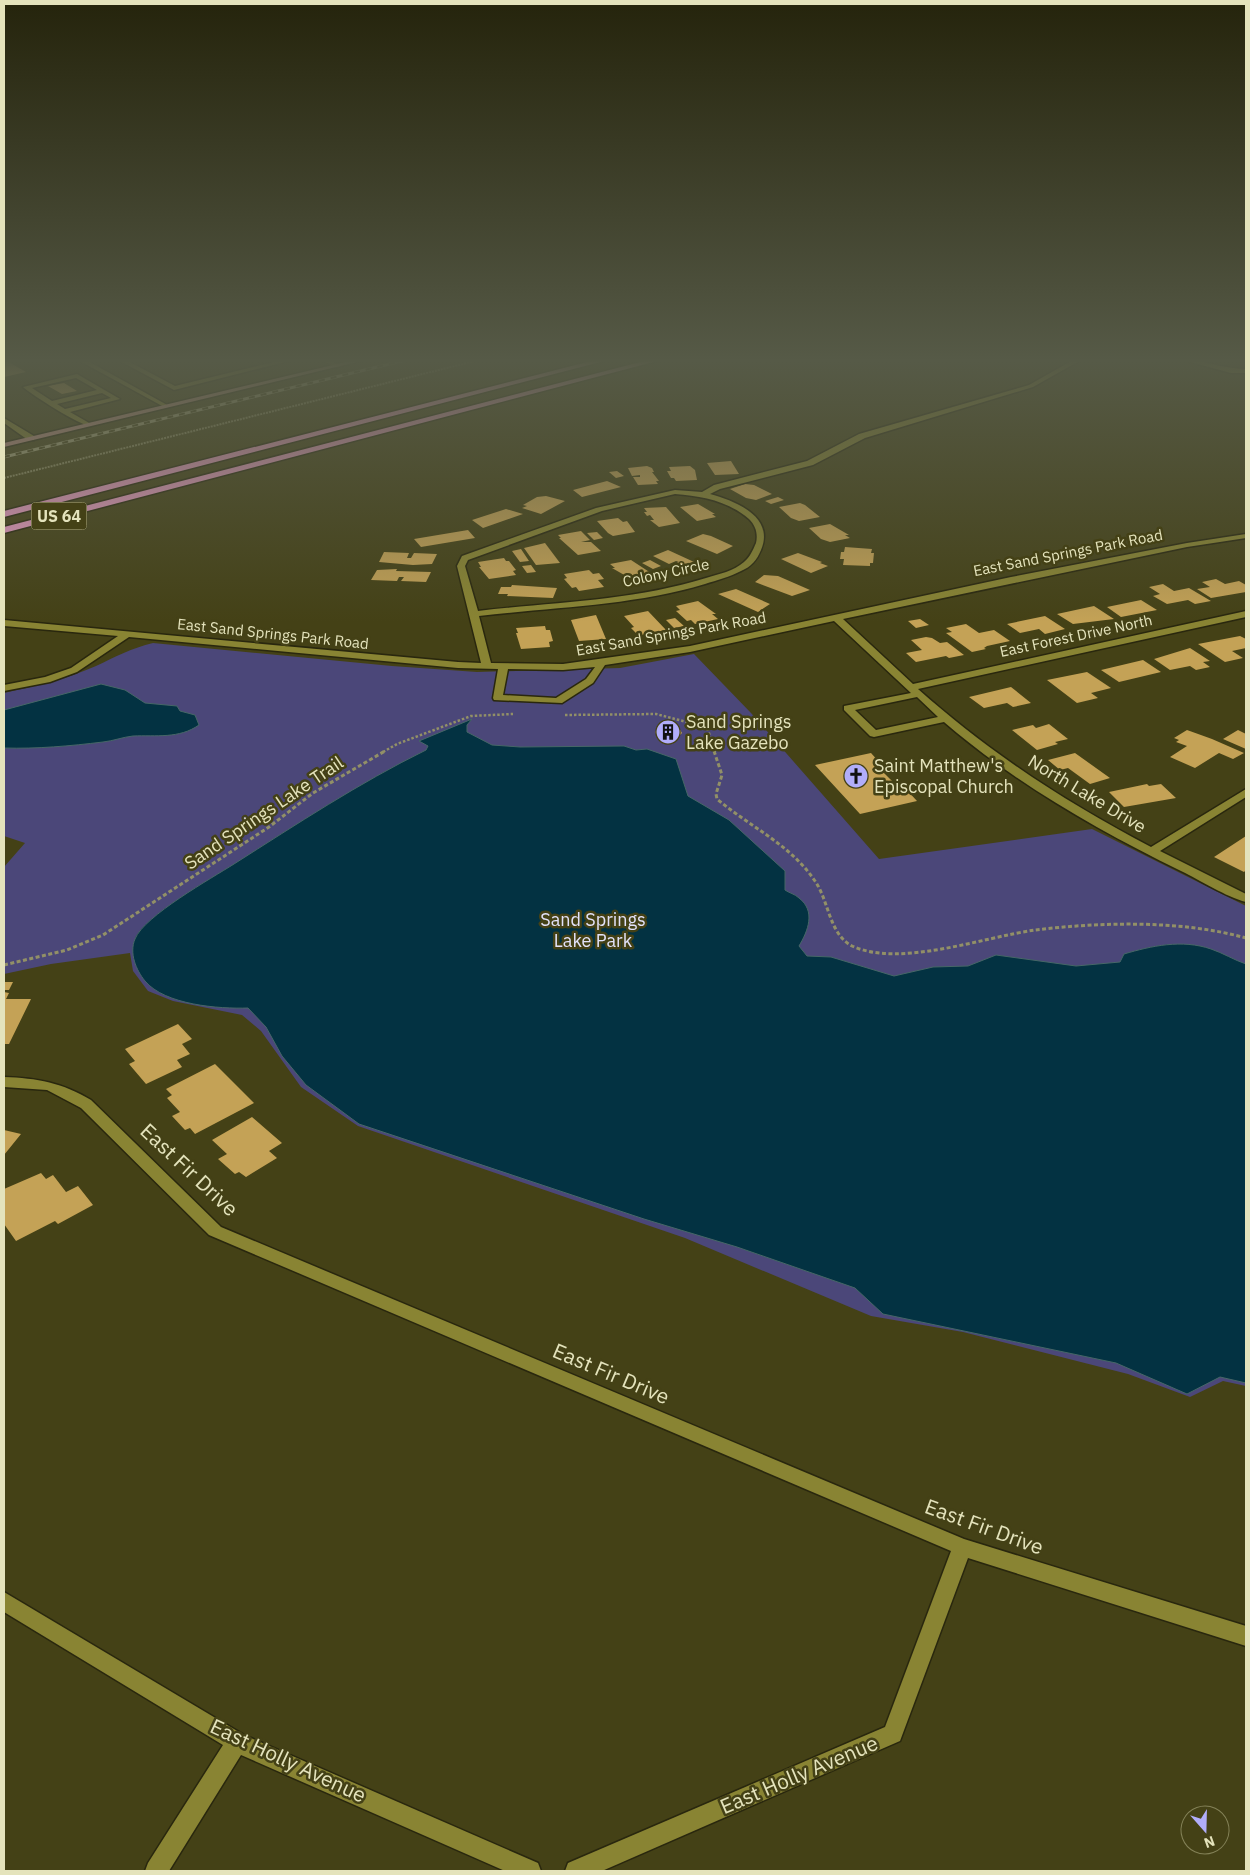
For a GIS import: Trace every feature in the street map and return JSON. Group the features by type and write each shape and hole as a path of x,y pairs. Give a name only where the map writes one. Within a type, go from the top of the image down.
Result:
{"highway":[{"name":"US 64","path":"4,512 262,448"},
{"name":"US 64","path":"4,530 320,448"},
{"path":"4,541 114,501"}],"street":[{"path":"705,494 717,487 810,463 840,448"},
{"name":"Colony Circle","path":"474,614 651,594 706,581 746,565 758,551 761,537 760,529 756,521 729,502 705,494 675,492 630,501 576,516 465,558 461,566 487,667"},
{"name":"East Sand Springs Park Road","path":"4,623 368,658 487,667 602,664 751,637 835,617 1187,544 1246,536"},
{"name":"East Forest Drive North","path":"946,718 874,734 848,708 1246,614"},
{"name":"North Lake Drive","path":"835,617 946,718 998,761 1067,805 1151,852 1246,898"},
{"path":"4,688 47,680 74,670 128,634"},
{"path":"503,668 498,698 558,701 590,681 602,664"},
{"path":"1151,852 1246,792"},
{"name":"East Fir Drive","path":"4,1082 36,1082 64,1089 86,1104 215,1231 962,1547 1246,1636"},
{"name":"East Holly Avenue","path":"576,1871 893,1734 962,1547"},
{"name":"East Holly Avenue","path":"4,1601 237,1742 530,1871"},
{"path":"156,1871 237,1742"}],"path":[{"path":"4,478 127,448"},
{"name":"Sand Springs Lake Trail","path":"4,965 61,952 86,944 103,935 269,827 313,793 398,744 471,716 516,714"},
{"path":"560,715 656,714 708,730 722,775 716,794 717,798 783,846 798,860 816,883 826,900 835,932 852,946 864,950 929,951 1030,930 1147,924 1215,929 1246,938"}],"green space":[{"name":"Sand Springs Lake Park","path":"153,643 392,666 477,672 620,668 694,654 751,713 879,859 1092,829 1246,906 1246,1386 1223,1381 1190,1397 1128,1374 963,1332 871,1316 685,1238 358,1126 301,1087 261,1031 242,1015 173,1001 148,991 133,971 130,953 51,964 4,974 4,867 25,843 4,836 4,693 74,675 131,650"}],"water":[{"path":"101,684 125,690 145,703 177,706 180,711 195,715 199,725 183,732 167,735 133,736 66,746 4,748 4,710"},
{"name":"Sand Springs Lake Park","path":"472,719 467,725 467,732 492,745 520,747 624,746 636,750 647,749 676,759 688,796 729,820 785,871 785,890 804,903 809,915 807,928 799,946 807,956 831,957 894,976 933,967 968,966 996,955 1076,966 1120,962 1124,954 1145,948 1189,944 1211,949 1246,964 1246,1383 1220,1377 1187,1394 1116,1363 883,1314 855,1288 737,1247 644,1219 359,1124 306,1085 282,1056 266,1027 248,1008 222,1008 193,1004 165,995 145,981 134,961 133,944 141,930 164,909 328,804 426,750 428,746 419,741"}],"building":[{"path":"731,461 739,474 715,475 707,463"},
{"path":"647,466 652,468 654,472 652,472 659,481 656,481 658,484 638,485 633,477 640,477 640,475 632,476 628,468"},
{"path":"690,466 695,470 697,480 676,481 674,478 671,478 667,471 671,471 669,467"},
{"path":"617,471 624,476 616,478 609,472"},
{"path":"607,481 621,487 582,497 573,490"},
{"path":"745,484 754,485 772,494 756,500 746,498 730,489"},
{"path":"546,496 565,501 541,514 522,508 527,506 523,505 537,497"},
{"path":"778,497 784,500 771,504 765,501"},
{"path":"800,503 820,517 799,521 791,518 779,507"},
{"path":"698,504 715,514 712,514 716,517 697,521 680,507"},
{"path":"666,507 680,523 659,527 650,520 654,520 650,515 647,516 644,512 647,512 644,508"},
{"path":"506,509 523,514 483,528 472,520"},
{"path":"618,518 623,522 627,521 635,532 613,536 597,521"},
{"path":"830,524 849,535 845,535 850,538 830,542 821,539 809,528"},
{"path":"468,530 475,538 421,547 414,539"},
{"path":"581,531 590,540 581,542 591,542 601,551 578,555 558,535"},
{"path":"597,532 603,538 594,540 587,533"},
{"path":"703,534 733,546 717,554 686,541"},
{"path":"545,543 560,563 536,565 524,548"},
{"path":"845,547 872,549 871,553 874,553 873,563 870,563 870,566 843,565 844,559 840,559 841,552 844,552"},
{"path":"521,549 529,561 520,562 512,551"},
{"path":"668,550 705,567 689,573 672,565 679,562 676,561 669,564 653,556"},
{"path":"384,552 409,553 407,558 411,558 414,553 437,554 432,564 413,565 379,562"},
{"path":"798,553 828,566 811,573 781,559"},
{"path":"504,558 516,570 513,571 516,575 489,579 479,567 481,567 478,562"},
{"path":"631,560 657,577 652,579 655,580 640,584 612,568 615,568 610,564"},
{"path":"650,560 661,566 653,569 642,563"},
{"path":"531,565 536,572 527,573 522,566"},
{"path":"397,569 396,571 431,572 426,582 401,581 404,577 399,577 397,581 371,580 377,570"},
{"path":"589,570 593,574 599,573 604,579 598,580 604,587 579,591 576,587 572,588 564,579 567,578 564,574"},
{"path":"764,575 778,576 810,590 792,596 755,582"},
{"path":"1216,579 1225,584 1239,581 1246,585 1246,592 1211,598 1197,589 1210,587 1202,582"},
{"path":"1163,584 1174,591 1189,588 1211,601 1195,604 1188,600 1167,604 1153,596 1160,594 1149,587"},
{"path":"512,585 557,588 553,598 498,594 501,587 511,587"},
{"path":"736,589 770,604 758,612 718,594"},
{"path":"1141,600 1157,610 1121,617 1107,607"},
{"path":"698,601 716,614 712,614 718,619 695,624 691,620 687,621 676,611 680,610 676,606"},
{"path":"1094,606 1114,619 1073,624 1057,614"},
{"path":"648,611 666,630 641,635 631,628 634,627 624,616"},
{"path":"596,615 606,639 579,641 571,620"},
{"path":"1045,616 1065,629 1045,634 1039,629 1020,633 1007,624"},
{"path":"675,618 684,626 674,628 666,620"},
{"path":"920,619 929,625 916,628 908,621"},
{"path":"966,624 979,633 994,630 1010,641 987,646 984,648 986,649 972,652 946,633 952,632 946,628"},
{"path":"545,626 546,630 550,630 553,641 549,642 550,647 521,649 516,628"},
{"path":"1240,636 1246,639 1246,648 1232,651 1243,658 1225,662 1198,644"},
{"path":"926,637 940,643 947,642 964,655 949,658 946,656 916,662 906,653 922,650 911,640"},
{"path":"1190,648 1210,661 1203,662 1210,667 1196,670 1190,666 1170,670 1154,659"},
{"path":"1143,660 1161,672 1119,682 1101,670"},
{"path":"1087,672 1111,688 1091,693 1098,698 1077,703 1047,680"},
{"path":"1011,687 1031,703 1013,707 1007,703 984,708 969,697"},
{"path":"1049,724 1068,739 1055,742 1058,744 1037,750 1012,730 1033,725 1036,728"},
{"name":"Sand Springs Lake Gazebo","path":"670,725 679,728 682,733 677,738 667,739 658,737 655,732 660,727"},
{"path":"1187,730 1244,753 1233,759 1219,753 1195,768 1170,757 1187,746 1176,742 1179,740 1174,738"},
{"path":"1238,730 1246,734 1246,749 1223,739"},
{"name":"Saint Matthew's Episcopal Church","path":"871,753 880,763 875,764 899,788 904,787 917,801 860,814 815,765"},
{"path":"1075,753 1110,778 1090,784 1068,768 1060,770 1048,760"},
{"path":"1147,784 1149,786 1161,784 1176,798 1124,807 1109,792"},
{"path":"1246,836 1246,870 1244,872 1214,857"},
{"path":"4,982 13,982 9,990 4,990"},
{"path":"4,992 9,993 6,999 31,999 9,1044 4,1044"},
{"path":"178,1024 192,1039 182,1044 190,1054 177,1060 182,1067 146,1084 129,1064 135,1061 125,1049"},
{"path":"215,1064 254,1103 195,1134 190,1128 185,1130 172,1116 180,1112 167,1098 172,1095 166,1089"},
{"path":"252,1117 282,1143 269,1151 277,1158 246,1177 239,1172 235,1174 218,1159 227,1154 212,1140"},
{"path":"4,1130 21,1134 4,1155"},
{"path":"41,1173 46,1179 53,1175 66,1192 78,1186 93,1205 58,1224 55,1221 16,1241 4,1224 4,1189"}],"railway":[{"path":"4,457 43,448"}],"place":[{"name":"Sand Springs Lake Gazebo","path":"668,732"},
{"name":"Saint Matthew's Episcopal Church","path":"856,776"}]}
